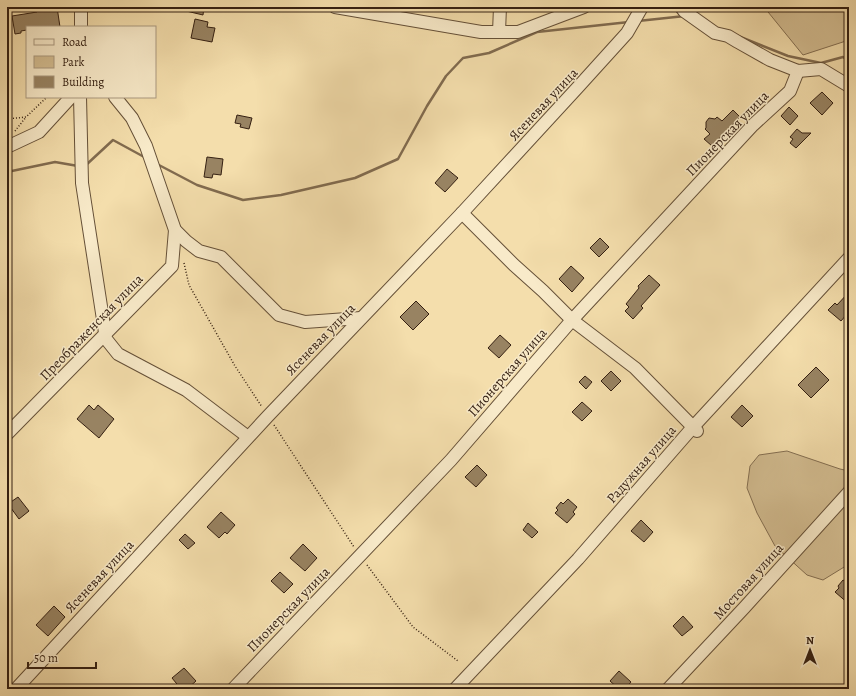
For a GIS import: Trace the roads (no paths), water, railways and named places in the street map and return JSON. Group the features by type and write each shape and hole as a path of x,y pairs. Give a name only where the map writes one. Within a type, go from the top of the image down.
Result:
{"street":[{"path":"81,7 81,26"},
{"path":"336,7 481,32 518,32 584,7"},
{"path":"499,32 500,7"},
{"name":"Ясеневая улица","path":"16,689 248,437 462,213 627,33 642,7"},
{"path":"685,8 715,32 728,36 770,60 798,71 821,69 849,86"},
{"name":"Пионерская улица","path":"233,689 451,460 572,320 753,125 790,91 798,71"},
{"path":"7,147 39,132 70,98"},
{"path":"80,98 82,183 106,339 118,354 186,390 248,437"},
{"path":"116,98 132,118 146,146 175,230 186,241 199,251 222,256 280,315 306,322 362,318"},
{"path":"462,213 514,265 543,290 572,320 635,368 695,429"},
{"name":"Преображенская улица","path":"7,434 172,266 175,230"},
{"name":"Радужная улица","path":"455,689 578,559 849,258"},
{"name":"Мостовая улица","path":"668,689 849,492"}],"waterway":[{"path":"638,21 685,16"},
{"path":"157,164 197,185 243,200 281,195 355,178 398,159 427,106 446,76 463,58 489,53 537,32 629,22"},
{"path":"738,36 788,56 821,63 843,57 849,61"},
{"path":"86,165 113,140 146,158"},
{"path":"7,172 55,162 78,166"}]}
